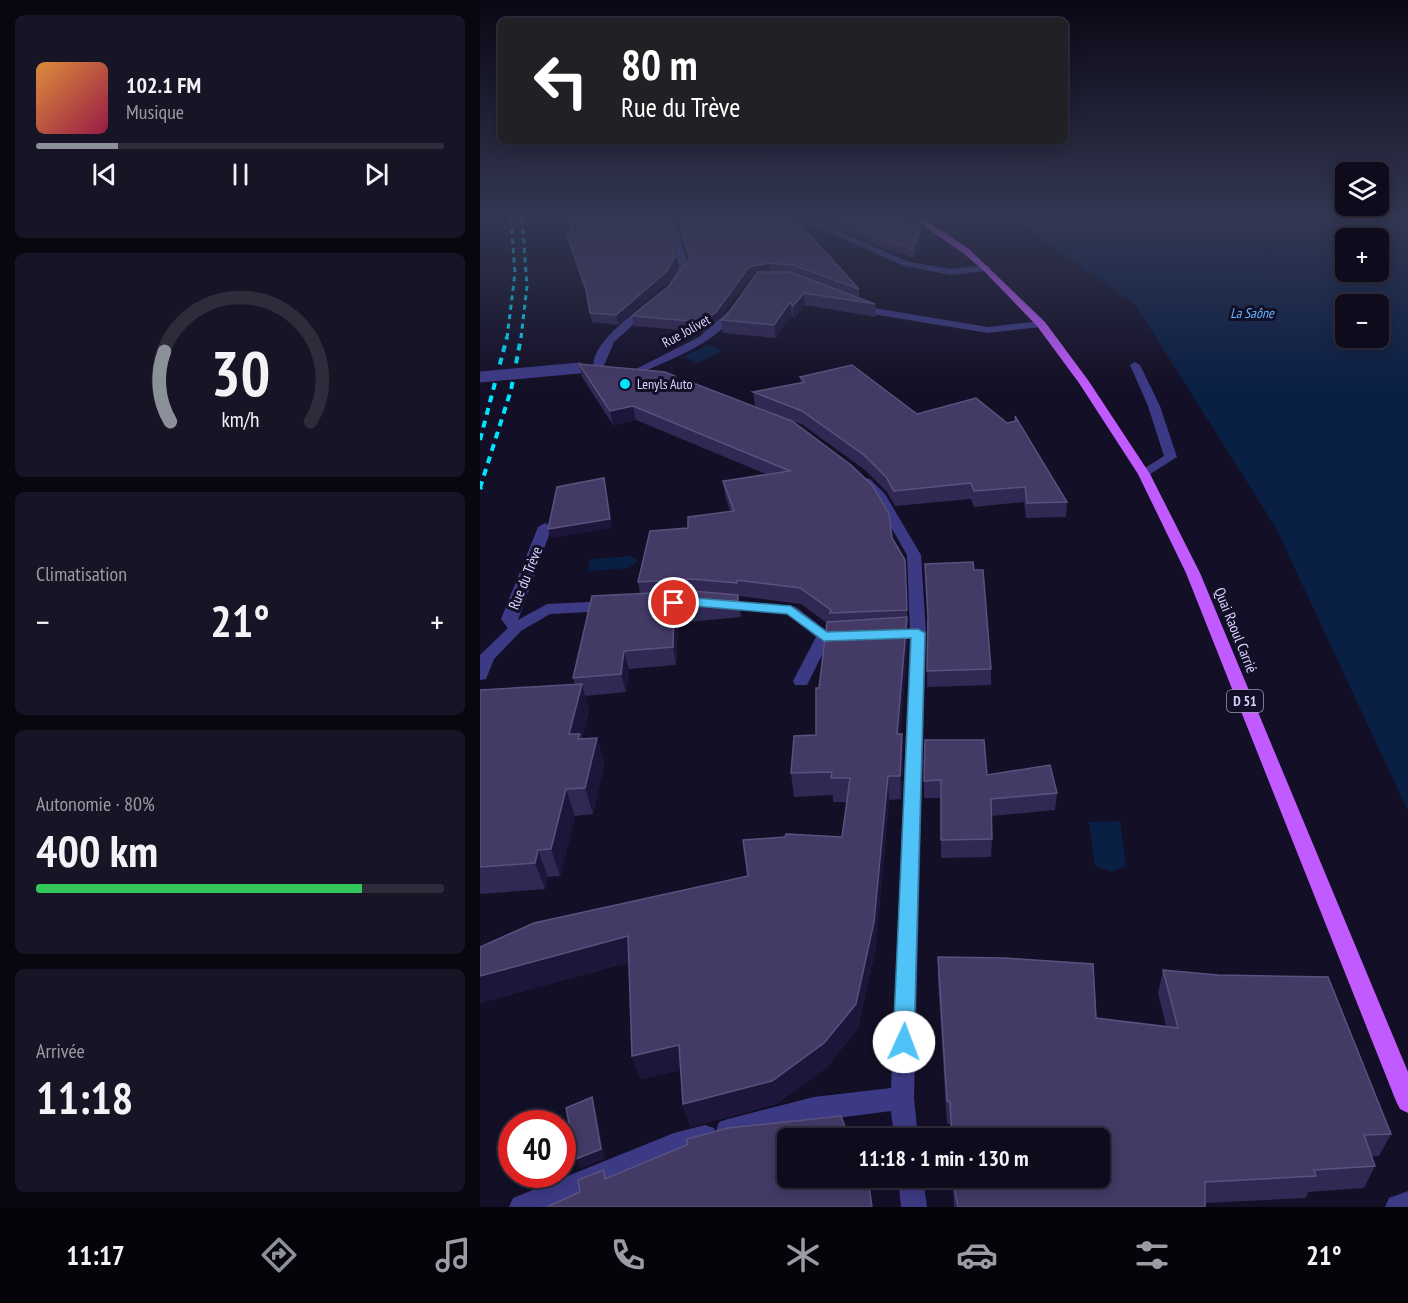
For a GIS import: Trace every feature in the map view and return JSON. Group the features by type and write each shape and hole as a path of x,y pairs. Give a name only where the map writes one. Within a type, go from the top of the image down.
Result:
{"main road":[{"name":"Quai Raoul Carrié","path":"992,274 1041,324 1084,382 1144,474 1193,573 1408,1101"}],"street":[{"path":"665,293 674,286 680,274"},
{"path":"846,300 872,311 988,330 1041,324"},
{"path":"480,377 603,368 599,358 612,337 656,301"},
{"name":"Rue Jolivet","path":"660,375 633,370 707,337 723,325 739,305"},
{"path":"1135,365 1154,406 1171,457 1144,474"},
{"path":"849,469 880,497 914,555 902,1098 905,1128"},
{"name":"Rue du Trève","path":"516,628 509,619 545,527"},
{"path":"705,603 791,610 824,636 859,635"},
{"name":"Rue du Trève","path":"480,675 487,657 516,628 548,609 627,605"},
{"path":"801,681 824,636"},
{"path":"522,1207 674,1145 814,1109 902,1098"},
{"path":"912,1188 914,1207"},
{"path":"1398,1207 1408,1204"}],"water":[{"name":"La Saône","path":"1092,274 1335,274 1335,282 1389,282 1389,274 1408,274 1408,811 1276,528 1135,304"},
{"path":"708,345 723,350 698,363 683,357"},
{"path":"631,556 638,561 629,568 588,571 590,559"},
{"path":"1120,821 1126,866 1112,872 1095,866 1089,822"}],"building":[{"path":"581,274 663,274 616,315 590,313"},
{"path":"678,274 744,274 716,312 702,322 632,316 669,286"},
{"path":"756,274 796,274 875,304 804,293 793,306 790,302 774,325 721,320"},
{"path":"819,274 846,274 859,289"},
{"path":"579,364 665,372 675,376 677,382 688,381 792,421 851,465 873,486 889,514 892,538 905,560 907,610 830,613 831,610 800,588 737,580 737,583 692,579 638,582 650,531 688,528 688,517 734,511 723,481 790,471 633,406 610,411"},
{"path":"852,365 917,414 976,398 1007,423 1016,421 1015,416 1067,502 1027,503 1025,487 974,491 971,483 894,491 886,477 864,455 802,411 753,392 805,382 800,377"},
{"path":"604,478 610,519 548,529 557,487"},
{"path":"973,562 974,570 983,570 991,669 927,671 928,617 925,564"},
{"path":"692,591 738,595 738,600 674,605 673,647 624,651 621,674 573,678 592,596"},
{"path":"907,617 897,734 902,734 900,776 888,776 874,922 856,1004 824,1043 772,1081 683,1104 679,1045 632,1056 628,936 480,976 480,947 534,923 748,876 743,840 785,837 786,834 842,837 850,778 831,778 832,772 791,773 794,736 816,735 816,688 819,688 827,622"},
{"path":"582,684 569,734 580,734 578,739 597,738 585,788 566,789 551,849 538,850 535,863 480,867 480,690"},
{"path":"925,740 984,740 987,775 1050,765 1057,793 991,799 992,839 941,840 941,780 924,781"},
{"path":"938,957 1005,958 1093,964 1096,1018 1178,1028 1163,970 1218,975 1328,977 1391,1134 1364,1135 1375,1166 1314,1170 1316,1176 1205,1182 1205,1207 958,1207 954,1188 1110,1188 1110,1128 951,1128 950,1102 947,1101"},
{"path":"592,1097 601,1149 576,1159 576,1110 566,1110 566,1108"},
{"path":"841,1116 845,1128 777,1128 777,1188 869,1188 872,1207 547,1207 580,1192 578,1180 604,1170 605,1179 687,1145 687,1139 728,1128"}],"railway":[{"path":"507,338 515,274"},
{"path":"521,338 526,274"},
{"path":"480,440 507,337"},
{"path":"480,488 511,390 521,337"}],"place":[{"name":"Lenyls Auto","path":"625,384"}],"route":[{"path":"674,603 695,602 791,610 824,636 918,633 904,1042"}]}
